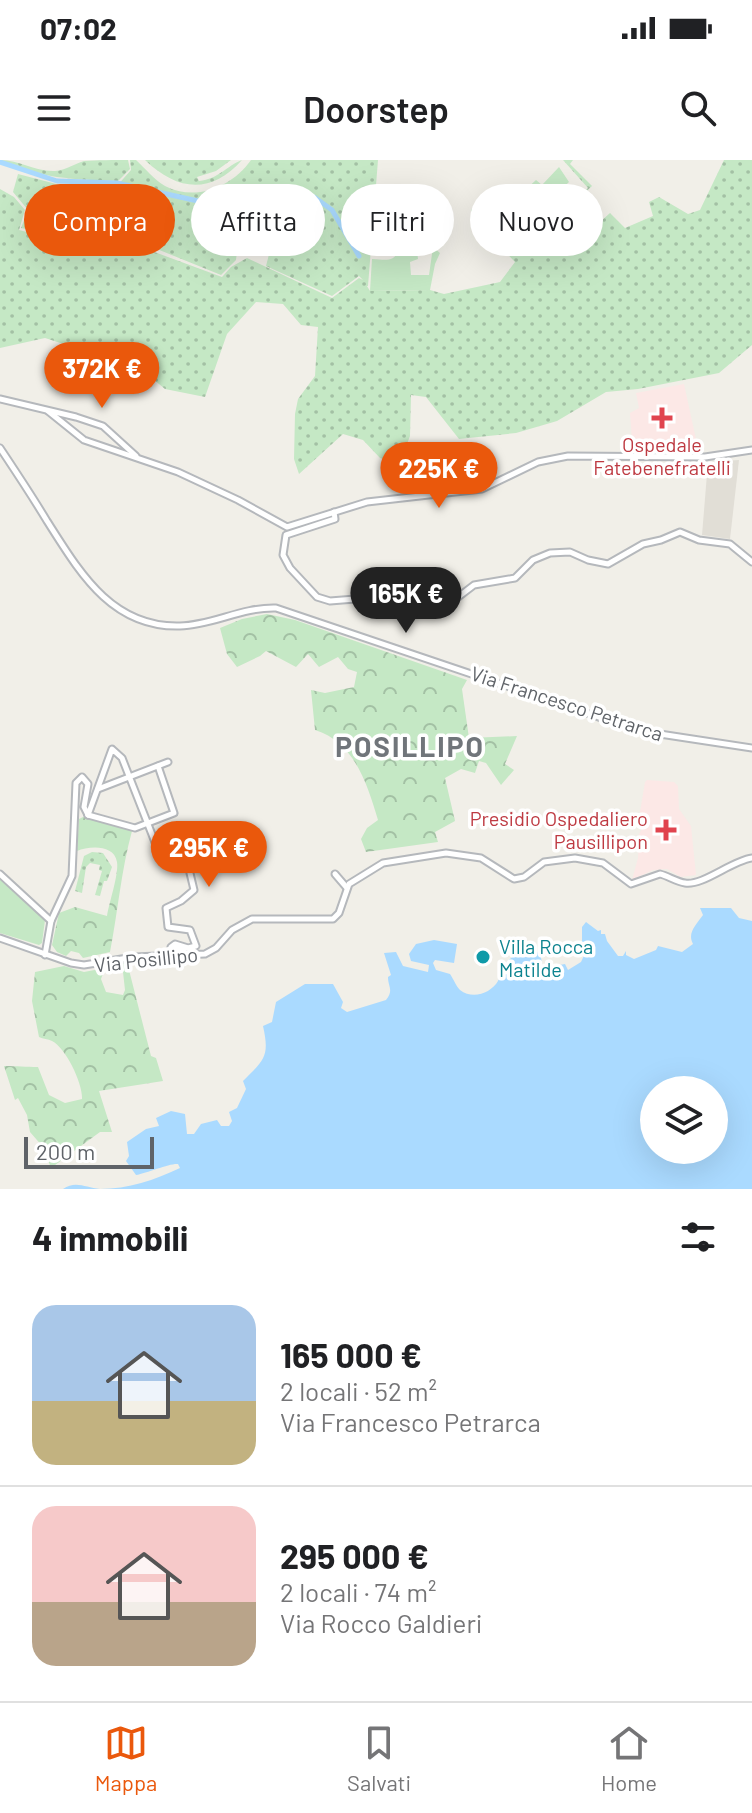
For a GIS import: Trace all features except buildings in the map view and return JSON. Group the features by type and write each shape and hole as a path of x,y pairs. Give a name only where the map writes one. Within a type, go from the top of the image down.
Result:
{"street":[{"path":"0,399 103,426 138,457"},
{"path":"48,411 84,440 138,457 238,500 287,527 367,502 472,492 489,487 538,462 568,456 701,458 752,450"},
{"path":"71,429 68,420 73,416"},
{"path":"105,449 114,435"},
{"name":"Via Francesco Petrarca","path":"0,448 89,584 106,600 137,617 173,626 193,625 248,609 276,608 640,731 752,748"},
{"path":"334,512 335,519 286,535 283,555 310,591 330,601 355,599 411,606 453,601 474,585 515,578 533,560 544,555 570,552 605,565 643,544 680,532 699,540 730,544 752,562"},
{"path":"88,815 112,749 122,758 162,860 170,866 188,868 194,884 193,893 166,910 167,926 190,930 196,945 188,948 173,944 171,948 190,955"},
{"path":"97,789 168,762"},
{"path":"45,955 51,921 71,879 76,783 82,777 88,784 84,807 88,815 131,827 148,824 175,812 158,766"},
{"name":"Via Posillipo","path":"0,938 45,955 84,965 134,957 205,954 248,920 333,919 339,913 347,888 379,864 442,853 481,858 514,879 524,877 549,861 575,858 603,863 631,884 660,874 684,883 694,882 736,861 752,858"},
{"path":"0,874 51,921"},
{"path":"335,874 347,888"}],"shaded area":[{"name":"Ospedale Fatebenefratelli","path":"684,384 699,453 633,455 630,413 639,408 636,393"},
{"path":"739,460 730,539 702,535 708,462"},
{"name":"Presidio Ospedaliero Pausillipon","path":"647,780 674,782 678,786 679,809 691,826 696,875 681,877 667,869 653,870 632,880 638,858 639,834 646,822 640,812"}],"green space":[{"path":"0,160 55,171 84,161 128,160 130,169 118,181 87,180 43,174"},
{"path":"130,160 136,160 162,184 119,184 131,170"},
{"path":"145,160 231,160 216,171 197,177 199,181 212,178 242,160 218,179 206,184 182,183"},
{"path":"251,160 378,160 376,184 341,184 341,256 370,256 367,286 370,291 430,290 444,294 500,282 515,262 509,256 603,256 603,219 610,213 625,228 653,216 649,202 659,197 688,214 700,210 724,160 752,160 752,345 719,373 606,392 557,421 516,433 459,439 426,397 411,395 410,436 400,463 380,458 363,440 343,434 299,474 294,459 295,414 298,399 315,376 318,327 301,325 283,304 256,302 227,334 205,397 165,389 141,369 45,338 0,348 0,189 14,197 24,209 19,230 24,231 24,256 165,256 222,277 231,267 247,258 332,298 359,278 363,280 359,276 332,296 266,266 269,256 325,256 325,184 224,184"},
{"path":"563,160 573,160 570,164 590,184 584,184"},
{"path":"559,167 569,182 567,184 543,184"},
{"path":"18,174 56,184 24,184 24,205 13,192"},
{"path":"175,190 191,192 191,256 236,256 221,275 174,256"},
{"path":"418,256 418,259 410,262 411,275 429,275 432,256 439,256 430,290 370,291 372,259"},
{"path":"267,614 295,620 467,680 462,689 469,738 517,736 505,764 514,770 501,785 486,763 479,761 475,773 461,769 445,778 455,821 435,832 438,842 366,852 361,839 367,828 378,820 369,792 349,754 340,744 315,730 311,690 325,693 354,687 357,672 348,669 338,657 319,667 308,654 296,667 266,651 237,667 227,654 220,628"},
{"path":"83,817 132,831 110,952 83,958 71,951 66,956 57,952 52,945 59,913 75,907 107,916 117,862 106,849 77,851 79,819"},
{"path":"92,852 103,853 112,867 100,896 95,895 102,871 99,870 100,865 90,863 86,867 82,893 75,891 84,856"},
{"path":"0,876 45,920 42,943 39,945 0,933"},
{"path":"122,963 129,970 151,1056 156,1058 163,1081 99,1091 112,1132 100,1132 51,1168 43,1147 30,1132 27,1115 18,1098 15,1100 4,1066 38,1067 49,1095 65,1103 82,1099 77,1076 68,1058 52,1041 39,1037 32,1001 35,972 64,966 84,972 105,968 101,979 106,992 123,995"}],"water":[{"path":"700,908 731,908 739,918 752,921 752,1189 100,1189 141,1183 180,1168 174,1164 136,1175 126,1161 129,1156 127,1142 146,1129 159,1126 156,1118 171,1111 185,1114 187,1134 194,1134 201,1124 217,1120 221,1126 229,1126 232,1121 229,1112 237,1108 246,1089 243,1081 264,1057 263,1026 272,1022 276,1002 305,984 333,984 343,1002 341,1008 347,1012 386,1000 390,991 388,977 391,975 384,953 396,952 403,966 428,972 429,965 411,961 409,954 416,944 434,940 457,944 454,963 435,960 436,970 450,974 460,990 476,995 495,985 506,963 520,954 540,953 543,968 565,964 568,970 581,962 588,947 582,942 582,927 586,922 605,934 618,956 623,956 626,951 626,955 634,959 656,950 658,946 682,952 693,944 692,933 703,915"},
{"path":"77,1185 100,1189 63,1189"}],"waterway":[{"path":"0,162 57,181 117,183 207,203 314,197 332,210 341,225"}],"place":[{"name":"Ospedale Fatebenefratelli","path":"662,418"},
{"name":"Presidio Ospedaliero Pausillipon","path":"666,830"},
{"name":"Villa Rocca Matilde","path":"483,957"}],"district":[{"name":"POSILLIPO","path":"410,746"}]}
